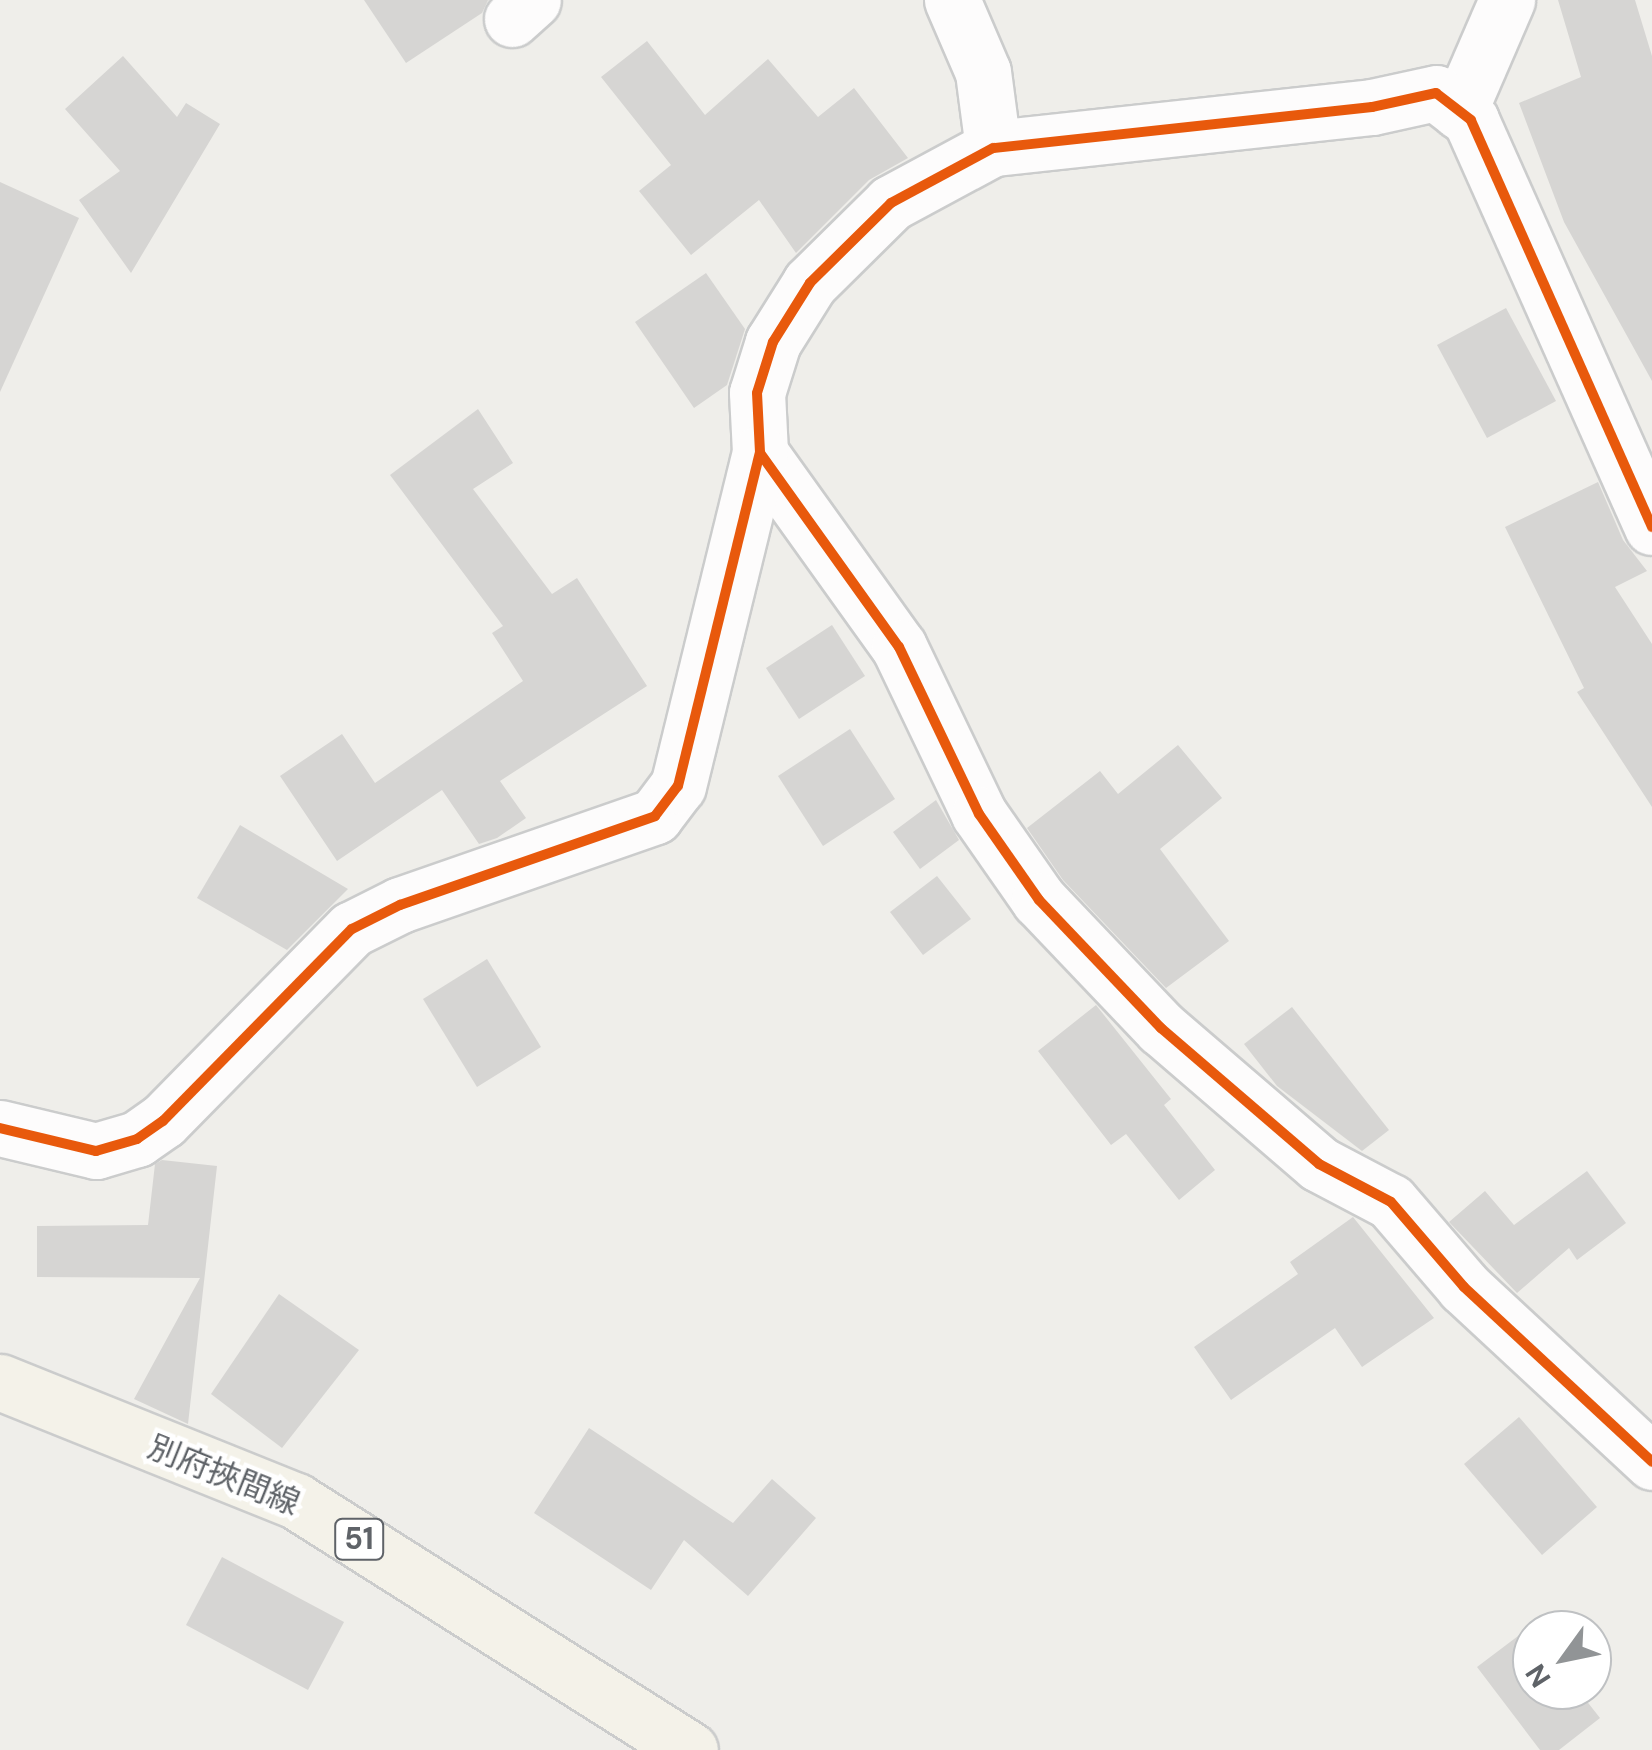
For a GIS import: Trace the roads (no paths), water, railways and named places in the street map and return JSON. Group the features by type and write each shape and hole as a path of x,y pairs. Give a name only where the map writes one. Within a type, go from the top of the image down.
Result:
{"main road":[{"name":"別府挾間線","path":"0,1382 296,1501 690,1750"}],"street":[{"path":"952,0 983,72 993,148"},
{"path":"1460,111 1507,0"},
{"path":"0,1128 96,1151 136,1139 163,1121 352,929 400,905 655,816 678,786 760,453 757,393 773,342 810,282 891,203 993,148 1372,107 1436,93 1471,120 1652,526"},
{"path":"760,453 899,647 979,814 1039,900 1175,1040 1319,1164 1392,1202 1464,1287 1652,1462"}]}
